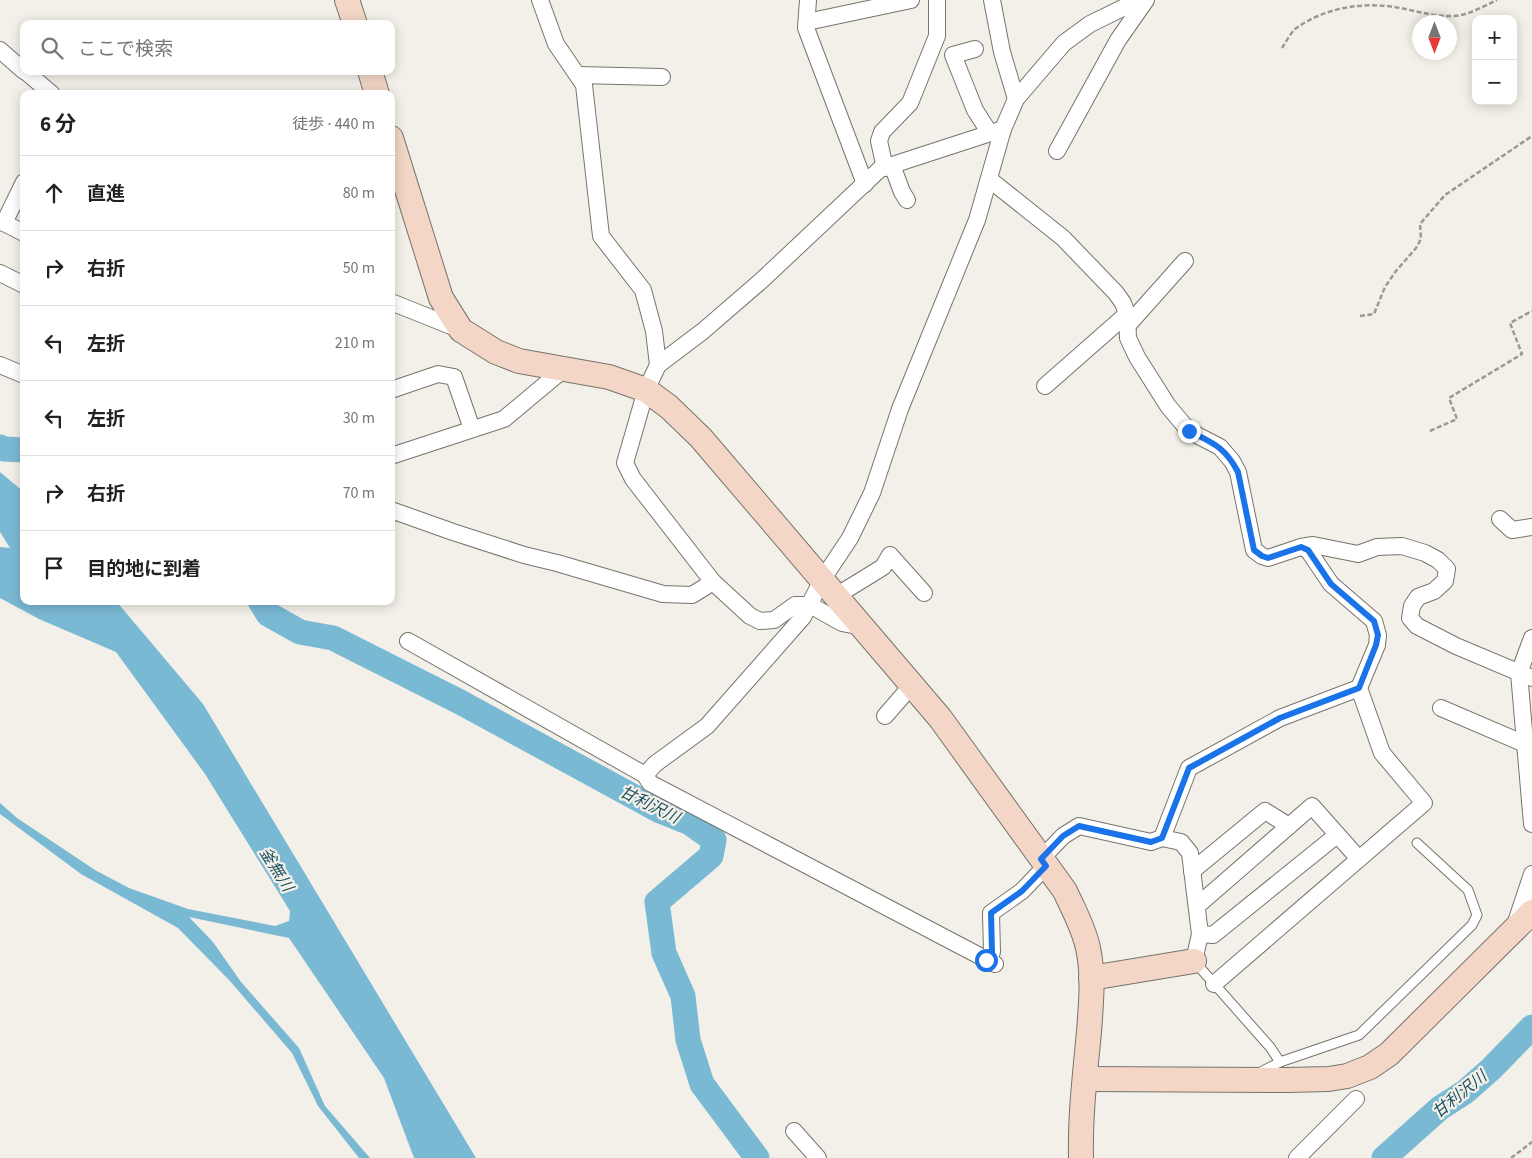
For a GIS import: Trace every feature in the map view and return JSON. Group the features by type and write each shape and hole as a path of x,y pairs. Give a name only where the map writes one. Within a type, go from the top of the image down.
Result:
{"street":[{"path":"540,0 556,44 584,85 602,236 643,290 654,331 658,365"},
{"path":"808,0 806,28 865,184"},
{"path":"807,22 911,0"},
{"path":"907,200 888,166 879,141 882,132 910,103 937,36 937,0"},
{"path":"992,0 1002,52 1016,99"},
{"path":"829,588 872,493 900,409 977,220 989,179 996,130 1016,99 1064,43 1090,24 1140,0"},
{"path":"1057,150 1118,40 1146,0"},
{"path":"975,49 953,54 975,110 996,130"},
{"path":"0,50 20,68"},
{"path":"29,75 47,90"},
{"path":"371,75 376,90"},
{"path":"578,75 662,77"},
{"path":"862,627 842,623 810,605 795,605 774,620 760,621 750,616 713,582 633,479 625,463 646,390 658,365 703,331 762,280 880,169 996,130"},
{"path":"395,151 441,298 461,330"},
{"path":"989,179 1064,238 1116,293 1123,303 1127,320 1128,338 1137,357 1168,406 1189,431 1220,447 1232,461 1238,472 1254,550 1268,558 1313,545 1358,554 1376,547 1402,546 1426,553 1438,560 1447,569 1445,581 1434,591 1418,597 1412,606 1410,618 1417,626 1456,646 1525,676"},
{"path":"20,189 2,222 20,230"},
{"path":"1045,386 1127,320 1185,261"},
{"path":"0,272 20,283"},
{"path":"395,304 461,330 496,352 519,361 609,377 646,390 702,438 940,718 1064,891 1079,920 1088,948 1091,1004 1080,1133 1081,1158"},
{"path":"0,365 20,373"},
{"path":"395,455 504,418 565,368"},
{"path":"395,389 438,374 454,377 472,429"},
{"path":"395,511 524,555 663,594 692,595 713,582"},
{"path":"1500,519 1512,530 1532,527"},
{"path":"1214,984 1424,803 1382,753 1359,688 1376,645 1378,635 1374,621 1331,584 1308,550 1301,547"},
{"path":"645,775 655,764 707,726 803,617 810,605 829,588 882,567 890,555 924,593"},
{"path":"1532,638 1525,676 1532,824"},
{"path":"408,641 645,775 650,782 991,962 991,913 1022,891 1063,836 1079,826 1151,842 1162,838 1181,842 1190,853 1200,934 1194,961 1091,978"},
{"path":"885,716 912,685"},
{"path":"1162,838 1189,768 1280,718 1359,688"},
{"path":"1441,708 1529,745"},
{"path":"1196,906 1312,806 1359,859"},
{"path":"1192,871 1265,811 1289,826"},
{"path":"1200,934 1214,935 1337,835"},
{"path":"1514,930 1532,874"},
{"path":"1085,1078 1246,1080 1347,1076 1370,1066 1389,1054 1532,912"},
{"path":"1297,1158 1356,1100"},
{"path":"794,1131 818,1158"}],"lane":[{"path":"1246,1080 1280,1062 1359,1035 1472,925 1477,915 1468,890 1417,843"},
{"path":"1194,961 1270,1047 1280,1062"}],"path":[{"path":"1282,48 1294,30 1319,16 1342,7 1354,5 1387,6 1433,15 1453,16 1462,15 1497,0"},
{"path":"1360,316 1374,314 1385,287 1421,239 1420,224 1445,195 1532,136"},
{"path":"1430,431 1457,419 1449,398 1522,354 1510,323 1532,311"},
{"path":"1511,1158 1532,1142"}],"water":[{"name":"釜無川","path":"0,472 20,489 20,605 119,605 203,704 476,1158 414,1158 384,1078 289,938 189,917 213,942 241,982 299,1048 325,1106 370,1158 359,1158 318,1106 292,1053 230,981 178,928 81,874 0,814 0,803 17,818 95,870 129,888 188,909 275,926 289,921 290,911 205,774 116,652 39,619 0,598 0,547 10,548 0,532"}],"waterway":[{"name":"甘利沢川","path":"0,447 20,450"},
{"name":"甘利沢川","path":"262,605 268,614 300,632 333,638 460,702 660,811 690,823 714,840 711,856 657,902 664,953 683,996 688,1040 702,1084 757,1158"},
{"name":"甘利沢川","path":"1384,1158 1440,1108 1465,1092 1491,1069 1532,1027"}],"route":[{"path":"986,960 992,952 991,913 1022,891 1046,866 1041,859 1063,836 1079,826 1151,842 1162,838 1189,768 1280,718 1359,688 1376,645 1378,635 1374,621 1331,584 1308,550 1301,547 1268,558 1254,550 1238,472 1232,461 1220,447 1189,431"}]}
